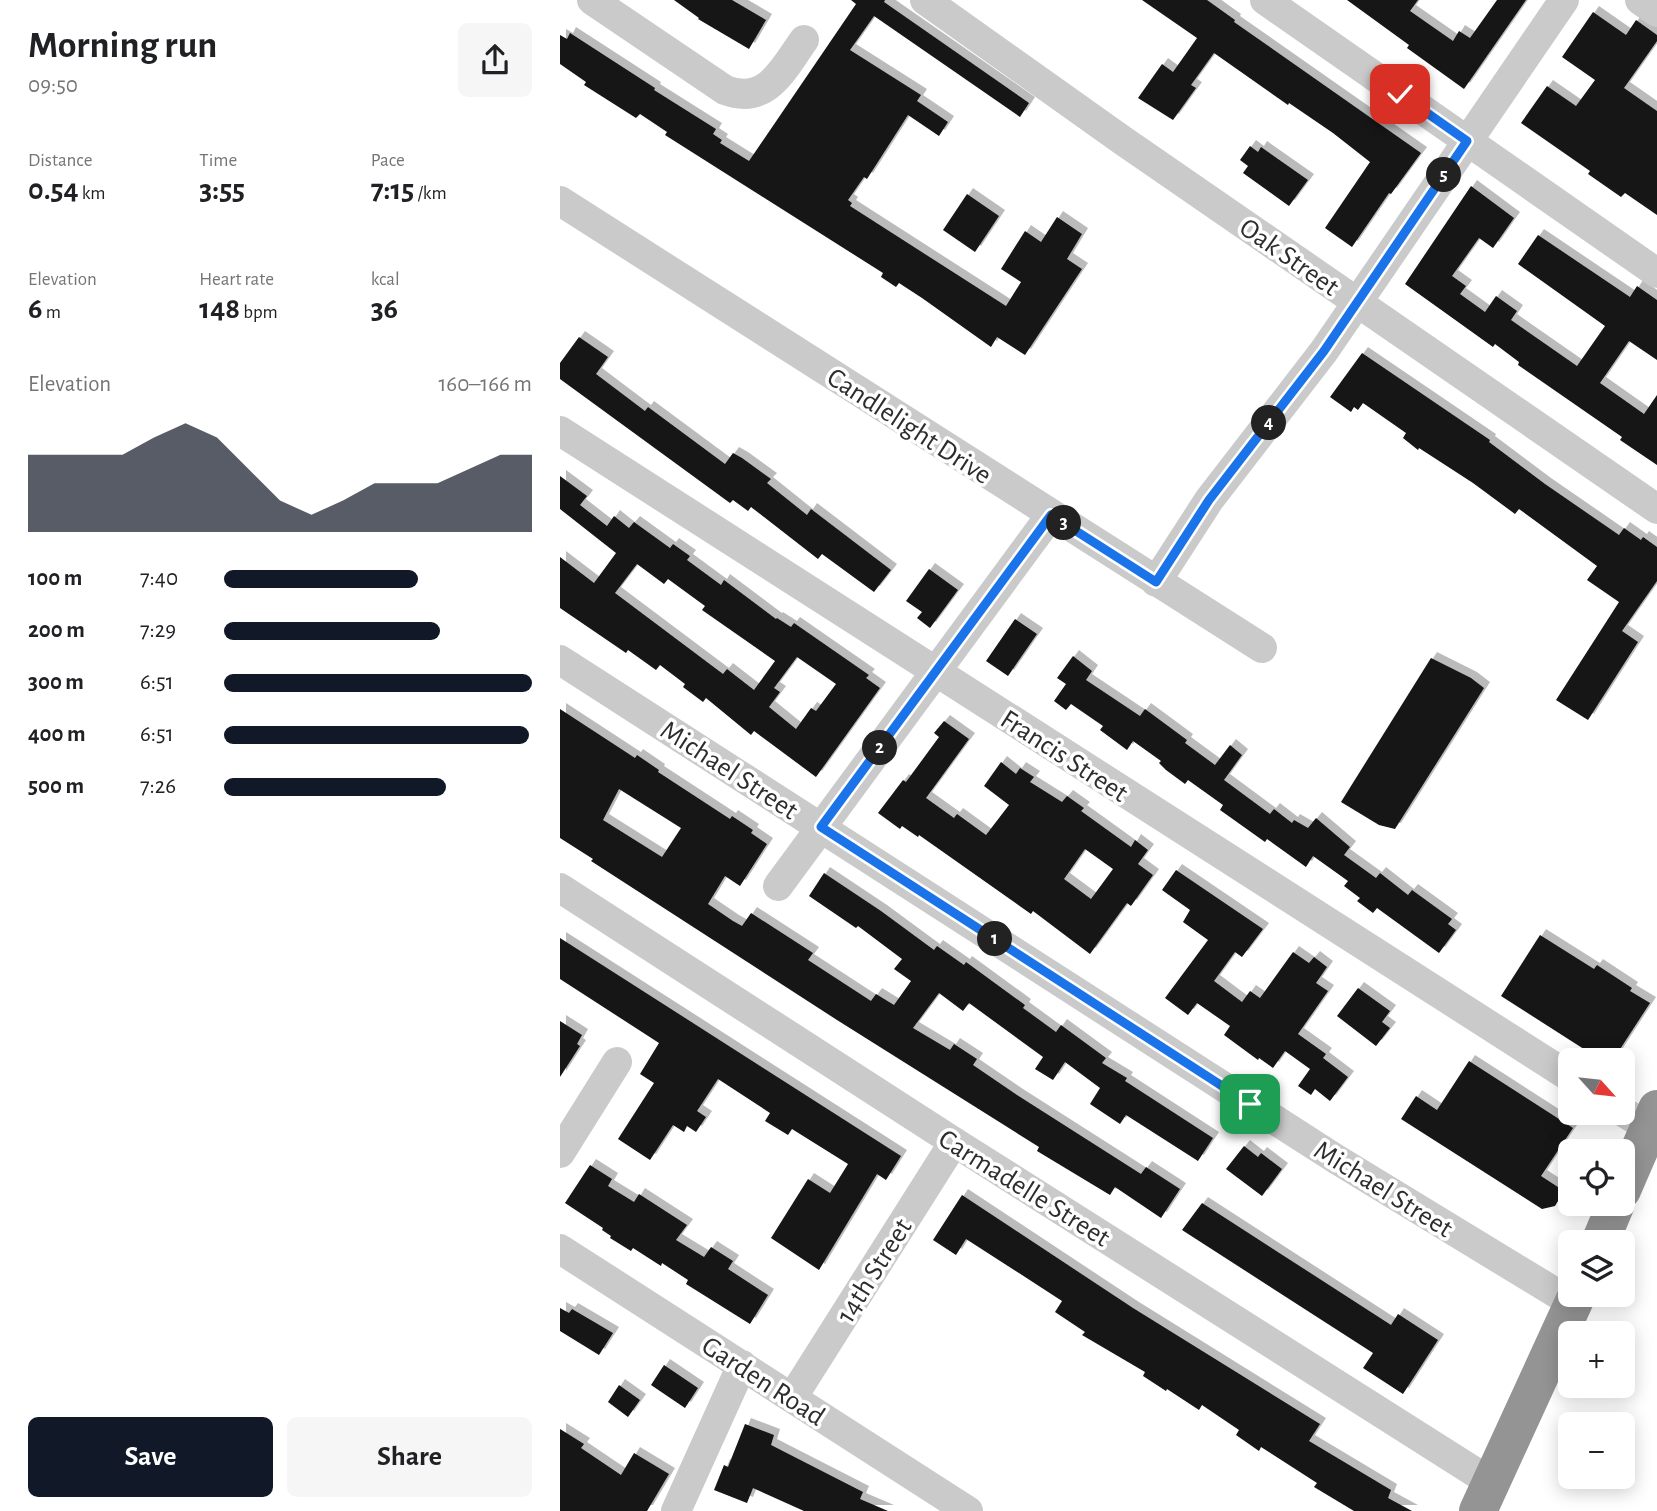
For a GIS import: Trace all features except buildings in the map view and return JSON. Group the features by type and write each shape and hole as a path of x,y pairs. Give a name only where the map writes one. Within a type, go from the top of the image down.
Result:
{"highway":[{"path":"1635,1144 1643,1116"},
{"path":"1485,1497 1571,1307"}],"street":[{"path":"592,0 725,90 736,94 746,95 767,88 804,40"},
{"name":"Oak Street","path":"925,0 1357,303 1657,509"},
{"path":"1265,0 1657,273"},
{"path":"1156,582 1209,500 1324,351 1564,0"},
{"path":"1640,0 1657,12"},
{"name":"Candlelight Drive","path":"560,201 1262,648"},
{"name":"Francis Street","path":"560,431 1558,1069"},
{"path":"778,886 1051,515"},
{"name":"Michael Street","path":"560,660 1336,1159 1558,1289"},
{"name":"Carmadelle Street","path":"560,888 954,1142 1485,1497"},
{"path":"560,1153 617,1062"},
{"name":"14th Street","path":"792,1398 954,1142"},
{"name":"Garden Road","path":"560,1249 968,1511"},
{"path":"676,1511 742,1365"}],"route":[{"path":"1250,1104 821,827 1051,515 1156,582 1209,500 1324,351 1467,141 1400,94"}]}
